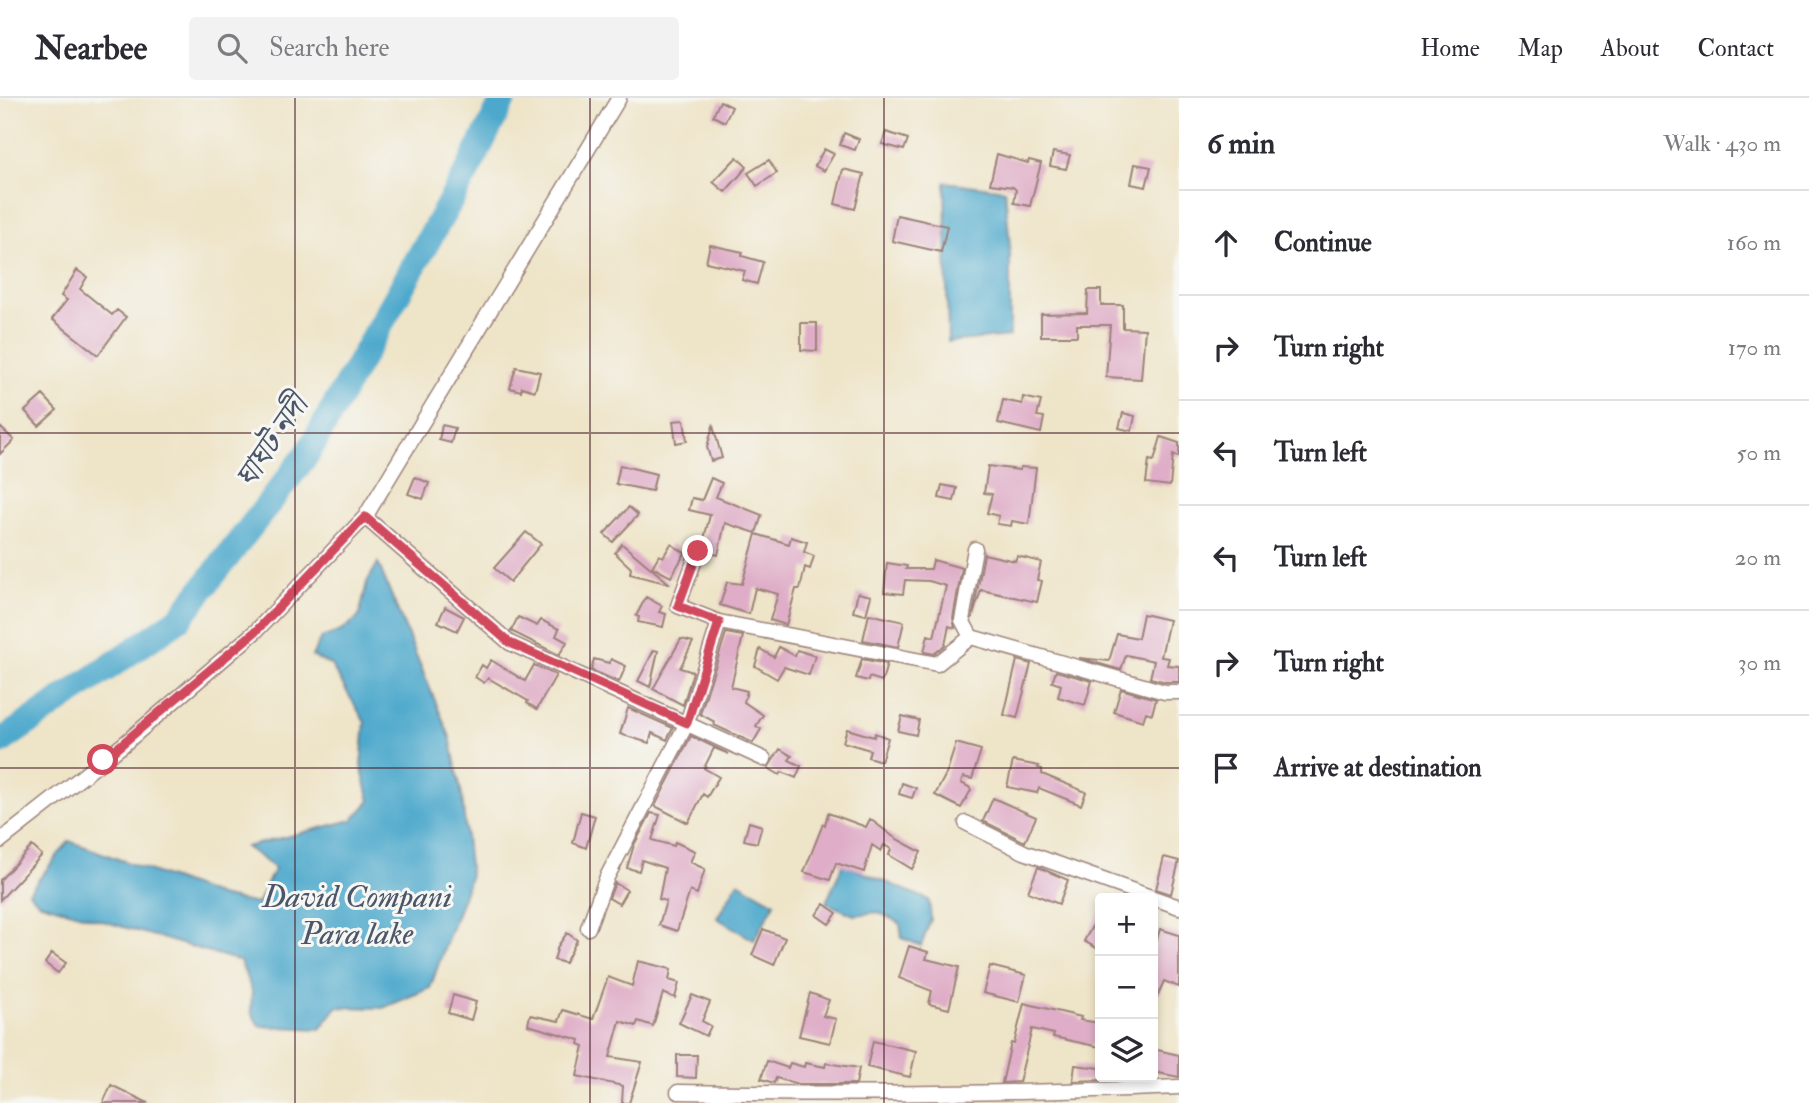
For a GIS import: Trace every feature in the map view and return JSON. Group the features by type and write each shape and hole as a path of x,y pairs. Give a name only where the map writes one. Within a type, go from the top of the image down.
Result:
{"street":[{"path":"0,841 124,744 256,631 365,517 619,98"},
{"path":"365,517 510,643 764,758"},
{"path":"975,549 962,620 971,637 1164,692 1179,692"},
{"path":"698,551 678,606 719,622 937,664 971,637"},
{"path":"588,928 607,877 687,723 719,622"},
{"path":"966,822 1024,852 1179,907"},
{"path":"678,1092 777,1098 1179,1087"}],"water":[{"path":"945,182 1005,190 1010,247 1010,336 948,342"},
{"name":"David Compani Para lake","path":"378,563 450,737 462,796 470,877 430,988 383,1008 337,1007 320,1029 259,1026 251,1011 252,991 240,961 38,902 29,892 69,841 219,896 257,904 275,868 246,847 352,820 370,801 361,766 365,722 331,665 312,656 321,638 341,631 359,617 367,582"},
{"path":"843,864 929,900 931,919 921,946 902,938 900,923 878,912 854,915 826,903"},
{"path":"738,882 775,903 754,940 717,918"}],"building":[{"path":"720,101 732,107 725,122 713,116"},
{"path":"886,132 908,139 904,150 882,144"},
{"path":"844,133 859,139 855,150 840,145"},
{"path":"824,149 834,154 824,171 815,166"},
{"path":"1053,152 1070,155 1066,169 1050,166"},
{"path":"997,154 1028,163 1029,160 1041,163 1030,206 1014,203 1016,190 1013,187 990,184"},
{"path":"737,157 747,167 725,192 713,182"},
{"path":"769,160 777,173 757,186 748,173"},
{"path":"1135,164 1151,167 1146,187 1131,184"},
{"path":"843,169 864,174 855,209 835,204"},
{"path":"897,215 947,226 941,252 892,241"},
{"path":"710,245 743,252 742,256 763,262 757,284 742,280 745,271 706,262"},
{"path":"77,270 87,277 80,289 112,315 117,310 126,317 98,355 52,319 67,300 61,296"},
{"path":"1088,290 1101,290 1101,305 1123,305 1123,328 1145,329 1141,379 1106,377 1110,325 1077,325 1077,336 1041,336 1041,314 1087,313"},
{"path":"801,323 817,323 817,351 801,350"},
{"path":"516,367 540,372 535,391 522,387 521,391 510,388"},
{"path":"43,395 57,410 39,426 25,411"},
{"path":"1023,397 1041,401 1037,416 1044,417 1041,433 998,423 1003,400 1022,404"},
{"path":"1123,413 1135,416 1132,431 1119,428"},
{"path":"684,420 687,441 676,443 673,421"},
{"path":"442,425 455,428 451,443 439,440"},
{"path":"713,426 722,458 711,461 707,447"},
{"path":"0,427 14,440 0,454"},
{"path":"1161,437 1179,443 1179,457 1173,455 1170,486 1146,483 1149,460 1154,461"},
{"path":"620,465 656,474 652,491 616,484"},
{"path":"988,466 1020,470 1020,467 1036,468 1029,524 1012,521 1011,526 997,524 999,516 987,513 992,494 984,493"},
{"path":"415,477 429,483 423,499 408,494"},
{"path":"711,478 722,483 716,497 762,515 756,533 725,523 718,555 707,552 703,543 710,515 689,510 692,498 702,500"},
{"path":"942,485 957,488 954,501 939,498"},
{"path":"629,507 638,515 613,542 604,534"},
{"path":"526,532 541,544 510,582 494,568"},
{"path":"756,534 789,544 791,537 807,542 804,552 814,556 810,569 805,567 800,589 796,589 786,625 770,620 778,594 755,588 749,614 720,605 727,582 742,584"},
{"path":"622,544 670,584 630,574 631,568 615,553"},
{"path":"671,544 685,553 671,577 652,567 659,555 663,557"},
{"path":"984,554 1015,561 1017,556 1041,562 1037,580 1042,581 1037,602 981,590 972,619"},
{"path":"933,560 962,568 953,618 955,628 949,626 945,645 934,654 924,652 928,635 934,637 946,586 929,581 905,580 903,594 884,592 887,563 907,566 906,569 931,569"},
{"path":"858,593 871,596 866,615 853,612"},
{"path":"646,597 662,606 659,612 666,614 663,627 638,622 639,617 636,616"},
{"path":"445,607 464,617 457,631 438,622"},
{"path":"869,614 904,622 898,647 863,640"},
{"path":"1143,614 1169,620 1161,657 1169,658 1167,665 1179,666 1179,682 1150,678 1154,661 1126,655 1121,670 1079,658 1109,661 1117,634 1138,638"},
{"path":"518,617 537,626 541,620 559,629 556,636 567,642 559,655 511,631"},
{"path":"726,633 743,636 731,687 747,691 744,702 763,715 756,726 761,729 753,743 714,725 715,722 700,714"},
{"path":"681,639 693,642 680,668 693,672 683,705 653,689"},
{"path":"779,647 795,656 797,650 815,656 809,675 784,667 777,679 755,666 760,649 774,657"},
{"path":"654,650 658,651 650,687 638,681"},
{"path":"594,659 609,663 611,659 626,666 619,682 591,670"},
{"path":"862,659 887,664 882,681 869,677 868,681 856,678"},
{"path":"491,660 525,681 534,665 556,675 537,709 488,678 484,683 475,677 482,665 486,668"},
{"path":"1017,660 1031,664 1017,718 1004,715"},
{"path":"1056,671 1092,681 1085,705 1058,697 1061,685 1052,682"},
{"path":"1121,689 1156,699 1152,714 1146,712 1143,721 1114,712"},
{"path":"628,708 673,728 667,740 652,733 649,743 620,734"},
{"path":"902,716 919,720 916,735 898,731"},
{"path":"847,729 888,738 881,761 868,757 870,750 843,742"},
{"path":"691,736 729,754 714,748 704,768 719,777 707,797 703,794 688,823 655,806"},
{"path":"956,743 981,750 972,779 963,777 961,783 971,790 961,808 935,795 947,772"},
{"path":"780,749 792,756 789,760 801,766 796,778 782,772 780,775 768,768"},
{"path":"1013,761 1039,766 1042,774 1086,792 1081,805 1039,788 1037,793 1007,787"},
{"path":"902,783 916,788 912,798 899,794"},
{"path":"993,798 1036,817 1025,842 983,821"},
{"path":"581,812 595,816 586,848 573,843"},
{"path":"651,813 660,815 652,840 674,846 675,842 695,851 690,862 705,869 697,894 690,891 677,931 659,925 666,901 659,899 665,868 642,860 639,871 627,868 634,845"},
{"path":"828,813 866,827 870,819 895,838 921,852 912,869 889,855 891,849 884,845 881,851 872,845 864,872 836,863 830,880 804,872"},
{"path":"749,822 762,826 757,843 744,840"},
{"path":"32,846 42,855 0,900 0,880"},
{"path":"1164,857 1179,861 1171,894 1156,889"},
{"path":"1038,867 1068,880 1059,904 1028,892"},
{"path":"615,883 627,890 619,904 609,898"},
{"path":"824,904 837,913 829,924 816,915"},
{"path":"1095,921 1095,947 1084,941"},
{"path":"763,929 785,938 774,965 752,955"},
{"path":"1160,929 1179,935 1179,987 1164,981 1158,995 1158,956"},
{"path":"567,933 577,940 565,963 554,960 558,946"},
{"path":"909,946 928,952 926,959 959,967 949,1009 929,1004 932,991 899,978"},
{"path":"52,953 66,963 58,973 45,963"},
{"path":"638,961 671,969 669,980 679,983 675,998 663,993 653,1026 638,1021 636,1026 620,1021 610,1057 642,1062 629,1103 622,1103 623,1086 577,1076 584,1046 579,1044 580,1040 528,1025 530,1015 559,1021 563,1010 593,1019 608,977 632,986"},
{"path":"990,966 1026,975 1019,1002 983,993"},
{"path":"810,993 829,1000 823,1016 836,1019 830,1043 799,1036"},
{"path":"453,995 476,1002 471,1020 448,1013"},
{"path":"692,995 710,1002 702,1021 711,1026 706,1036 679,1023"},
{"path":"1024,1003 1095,1022 1095,1046 1053,1037 1054,1034 1032,1029 1019,1082 1002,1083 1011,1043 1014,1044"},
{"path":"873,1041 916,1051 910,1077 867,1067"},
{"path":"1158,1050 1179,1055 1179,1077 1158,1073"},
{"path":"677,1055 697,1055 696,1078 677,1077"},
{"path":"767,1061 788,1068 790,1063 804,1067 805,1063 825,1067 826,1063 859,1068 856,1084 799,1084 776,1078 774,1083 761,1079"},
{"path":"1075,1065 1095,1067 1095,1080 1073,1081"},
{"path":"111,1085 148,1103 103,1103"}],"waterway":[{"name":"ঘাঘট নদী","path":"0,742 179,619 308,453 468,170 504,98"}],"route":[{"path":"103,760 256,631 365,517 510,643 687,723 719,622 678,606 698,551"}]}
